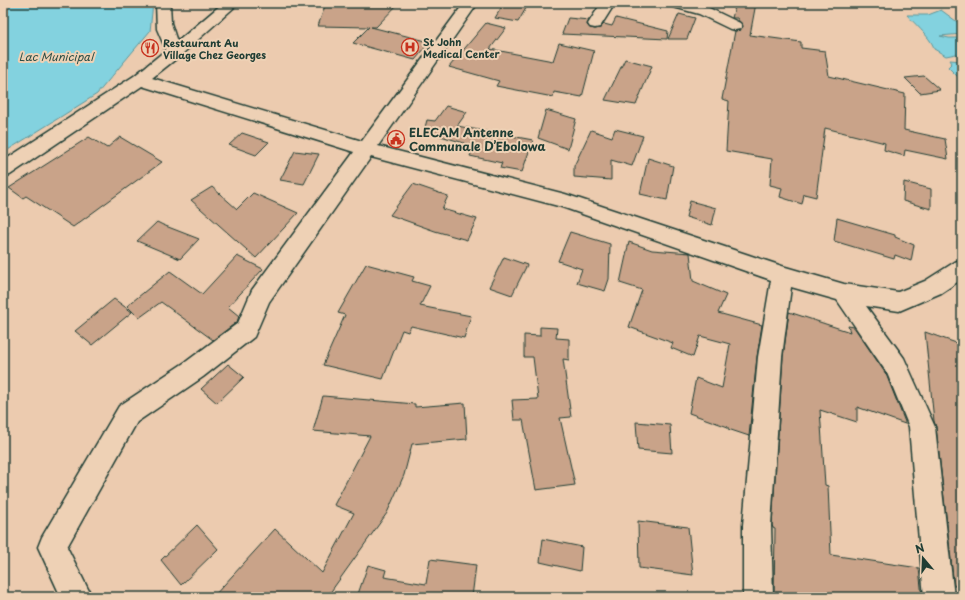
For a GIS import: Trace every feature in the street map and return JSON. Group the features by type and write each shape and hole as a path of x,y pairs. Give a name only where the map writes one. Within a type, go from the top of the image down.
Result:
{"street":[{"path":"163,3 162,24 166,39 175,52"},
{"path":"3,170 140,80 232,3"},
{"path":"77,597 52,547 128,414 195,369 246,330 260,297 471,3"},
{"path":"595,24 605,8 606,3"},
{"path":"675,3 705,7 735,26"},
{"path":"140,80 366,149 565,201 782,275 844,293 899,302 933,287 962,268"},
{"path":"758,597 757,525 770,357 782,275"},
{"path":"844,293 896,366 922,427 939,597"}],"water":[{"name":"Lac Municipal","path":"3,3 153,3 150,31 97,94 3,153"},
{"path":"941,10 960,24 958,27 962,29 962,34 940,36 962,38 962,56 956,54 946,56 934,49 927,36 907,15 928,15"},
{"path":"950,60 962,61 962,81 948,67 952,63"}],"building":[{"path":"326,3 399,3 376,27 371,27 430,42 415,60 353,43 369,27 318,26"},
{"path":"504,3 529,3 518,22 495,18"},
{"path":"736,3 756,3 750,35 801,42 801,48 825,51 829,76 905,94 904,130 945,139 948,159 905,150 904,156 884,150 885,143 825,128 816,197 804,194 802,204 780,197 782,188 770,185 772,159 726,151 729,101 722,99 735,31 740,30 743,27 737,18 732,18"},
{"path":"679,14 695,18 687,39 668,39"},
{"path":"568,18 589,20 587,25 590,28 595,29 600,28 604,24 612,26 616,18 668,31 667,39 562,34"},
{"path":"486,23 506,28 490,49 553,61 559,43 594,51 582,97 554,92 553,97 496,86 499,81 449,67"},
{"path":"625,59 652,66 636,105 605,100"},
{"path":"924,76 940,90 920,93 905,78"},
{"path":"446,106 467,112 457,126 533,140 522,172 500,168 502,163 470,156 474,146 424,131 427,120 435,121"},
{"path":"546,110 576,119 568,149 538,138"},
{"path":"615,129 643,136 632,166 611,160 611,180 574,177 574,166 591,130 612,137"},
{"path":"242,133 269,142 256,155 229,145"},
{"path":"89,137 107,148 120,137 162,162 73,227 26,196 23,198 9,188"},
{"path":"295,151 319,154 304,184 280,180"},
{"path":"648,158 673,166 667,200 640,194"},
{"path":"904,182 931,189 931,209 903,201"},
{"path":"413,184 448,196 442,209 477,219 467,240 435,231 390,215"},
{"path":"212,187 237,209 253,193 298,213 256,258 191,200"},
{"path":"690,201 716,208 712,225 686,217"},
{"path":"837,218 895,235 895,237 914,245 911,261 895,255 894,259 834,241"},
{"path":"157,222 199,239 180,259 137,241"},
{"path":"570,232 610,244 609,279 605,291 577,283 582,269 558,261"},
{"path":"629,242 652,250 690,253 693,281 726,295 718,313 762,325 757,357 749,436 689,413 696,378 722,388 730,344 700,336 693,357 671,348 673,343 629,327 642,290 620,283"},
{"path":"237,256 263,269 228,307 239,316 237,322 213,340 161,302 139,318 127,306 170,271 202,294"},
{"path":"504,257 527,265 512,295 489,287"},
{"path":"366,264 414,277 412,281 430,286 420,306 471,316 464,338 411,326 408,332 402,330 383,379 323,365 345,315 338,313"},
{"path":"114,299 132,312 92,345 75,331"},
{"path":"789,312 850,332 848,326 854,327 886,374 905,422 905,424 857,407 857,422 820,410 825,485 828,486 831,555 919,568 922,597 857,597 832,593 832,597 774,597 775,529 772,525 783,357"},
{"path":"540,327 557,328 556,338 569,339 569,360 563,359 571,417 560,418 575,485 536,490 523,420 514,420 512,400 538,399 533,357 524,357 524,335 540,336"},
{"path":"925,332 962,345 962,586 954,586"},
{"path":"228,364 244,377 217,403 201,389"},
{"path":"323,396 415,404 415,407 465,403 467,439 412,444 404,475 387,513 327,597 213,597 275,529 322,573 354,513 334,505 370,436 313,431"},
{"path":"636,422 670,425 672,453 638,450"},
{"path":"638,521 688,527 693,575 639,568"},
{"path":"197,525 218,549 181,585 161,560"},
{"path":"543,539 582,547 580,571 540,562"},
{"path":"430,559 476,565 472,597 357,597 368,565 386,570 384,577 426,584"}],"place":[{"name":"St John Medical Center","path":"410,47"},
{"name":"Restaurant Au Village Chez Georges","path":"150,48"},
{"name":"ELECAM Antenne Communale D’Ebolowa","path":"396,139"}]}
